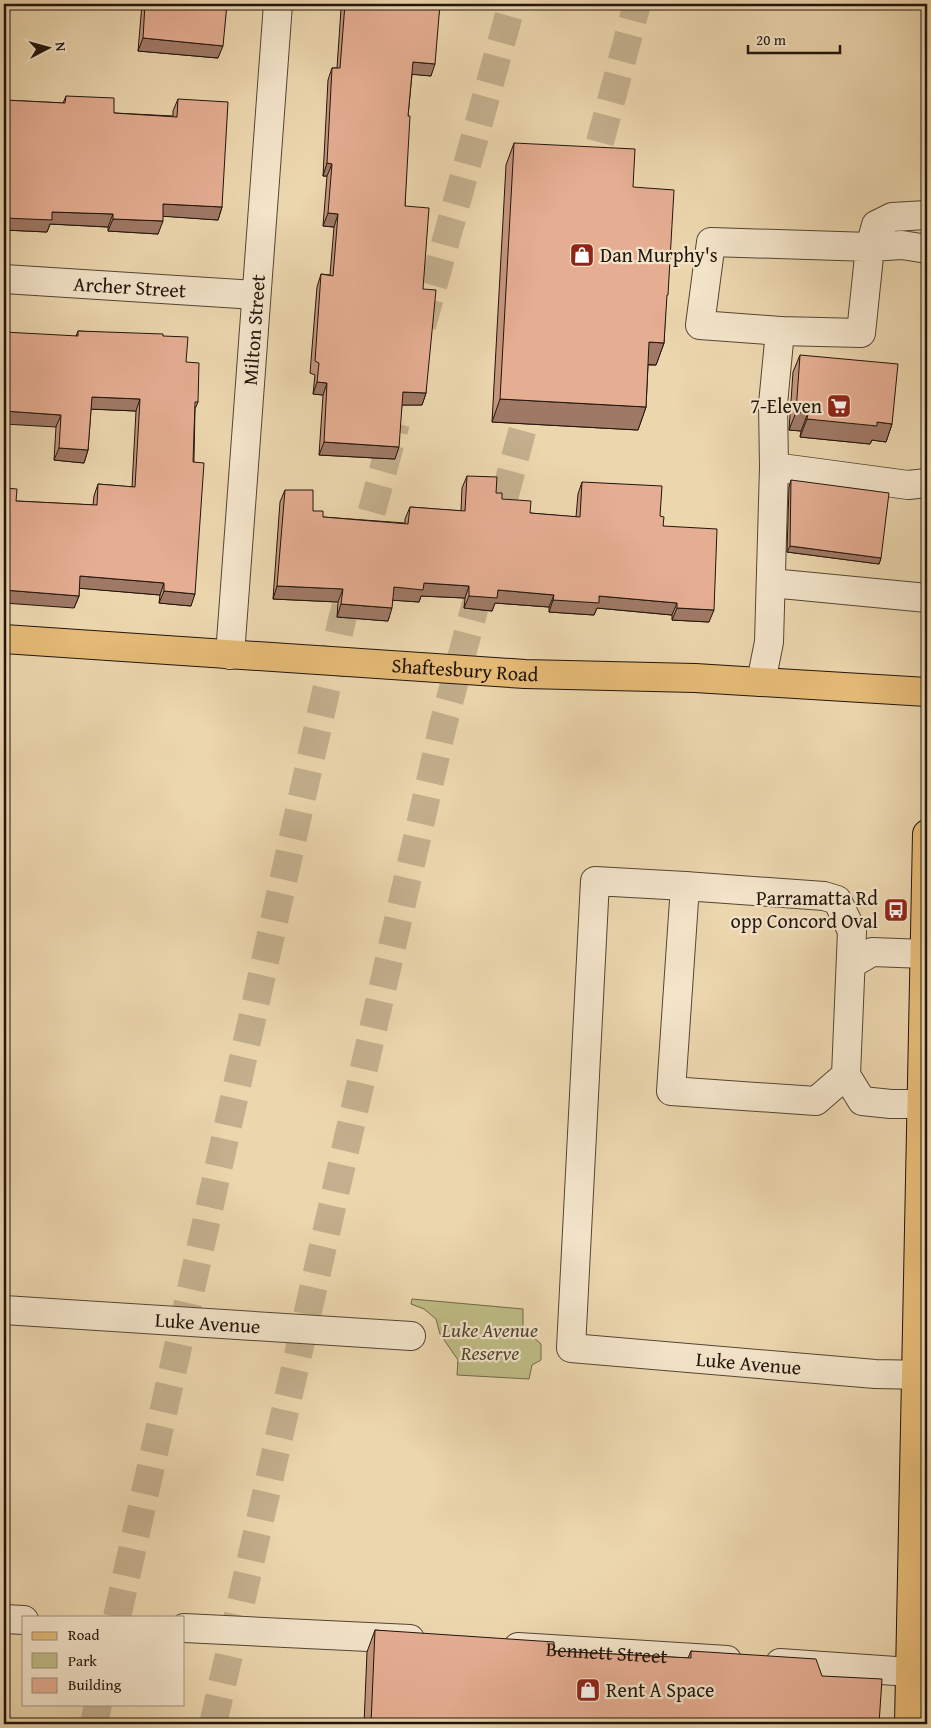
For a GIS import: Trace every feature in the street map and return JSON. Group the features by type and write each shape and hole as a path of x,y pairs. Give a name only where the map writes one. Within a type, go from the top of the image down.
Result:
{"main road":[{"name":"Shaftesbury Road","path":"4,639 525,674 695,678 927,692"},
{"path":"909,1724 922,1375 924,954 927,834"}],"street":[{"name":"Milton Street","path":"230,655 278,4"},
{"path":"927,215 892,217 876,225 870,247 861,333 780,331 700,325 711,242 870,247 902,246 927,249"},
{"name":"Archer Street","path":"4,279 256,295"},
{"path":"762,682 769,642 774,467 773,404 780,331"},
{"path":"774,467 908,485 927,483"},
{"path":"771,583 927,598"},
{"name":"Luke Avenue","path":"685,886 595,881 571,1348 874,1374 922,1375"},
{"path":"846,1076 816,1101 671,1091 685,886 824,896 837,900 852,931 846,1076 862,1101 891,1104 924,1104"},
{"path":"851,964 872,952 924,954"},
{"name":"Luke Avenue","path":"4,1310 412,1336"},
{"path":"4,1619 22,1620"},
{"path":"185,1628 431,1640"},
{"name":"Bennett Street","path":"490,1645 910,1672"}],"green space":[{"name":"Luke Avenue Reserve","path":"412,1299 523,1309 523,1328 541,1344 541,1360 532,1365 529,1379 457,1375 458,1360 440,1334 436,1319 424,1309 411,1304"}],"building":[{"path":"145,4 227,4 223,46 143,38"},
{"path":"345,4 440,4 435,64 413,62 408,116 410,116 405,206 429,208 423,289 436,290 426,393 403,392 399,447 324,442 327,383 317,382 319,363 315,361 321,274 333,276 338,214 328,213 332,164 327,163 332,68 340,68"},
{"path":"66,96 114,98 114,113 177,117 178,99 228,102 222,207 163,204 163,221 113,219 113,214 52,212 52,220 4,218 4,100 65,103"},
{"name":"Dan Murphy's","path":"514,143 635,149 633,187 674,190 664,343 649,342 646,407 500,399"},
{"path":"78,331 163,334 163,336 188,337 186,362 199,363 198,402 195,402 193,462 204,463 195,594 164,591 164,583 80,576 79,596 4,590 4,488 17,489 16,501 97,505 98,484 135,487 140,399 92,397 88,450 59,448 61,415 4,411 4,332 78,336"},
{"name":"7-Eleven","path":"800,355 898,364 892,424 877,422 877,426 807,419 808,413 796,412"},
{"path":"467,476 497,477 496,493 502,493 502,499 531,501 530,513 580,517 582,482 662,486 660,516 664,517 663,526 717,529 714,610 677,608 677,603 599,596 599,603 553,600 554,595 498,590 497,598 469,596 469,586 424,583 423,590 394,587 392,608 341,604 343,589 277,586 285,490 313,490 313,511 323,511 323,517 408,524 410,507 465,511"},
{"path":"791,480 889,493 881,558 790,546"},
{"name":"Rent A Space","path":"375,1630 554,1642 554,1651 691,1658 691,1651 816,1659 822,1676 882,1679 879,1724 371,1724"}],"tunnel":[{"path":"422,326 512,4"},
{"path":"589,183 637,4"},
{"path":"213,1724 443,725 534,387"},
{"path":"117,1616 342,620 396,423"},
{"path":"94,1724 98,1706"}],"place":[{"name":"Dan Murphy's","path":"582,255"},
{"name":"7-Eleven","path":"839,406"},
{"name":"Parramatta Rd opp Concord Oval","path":"896,910"},
{"name":"Rent A Space","path":"588,1690"}]}
